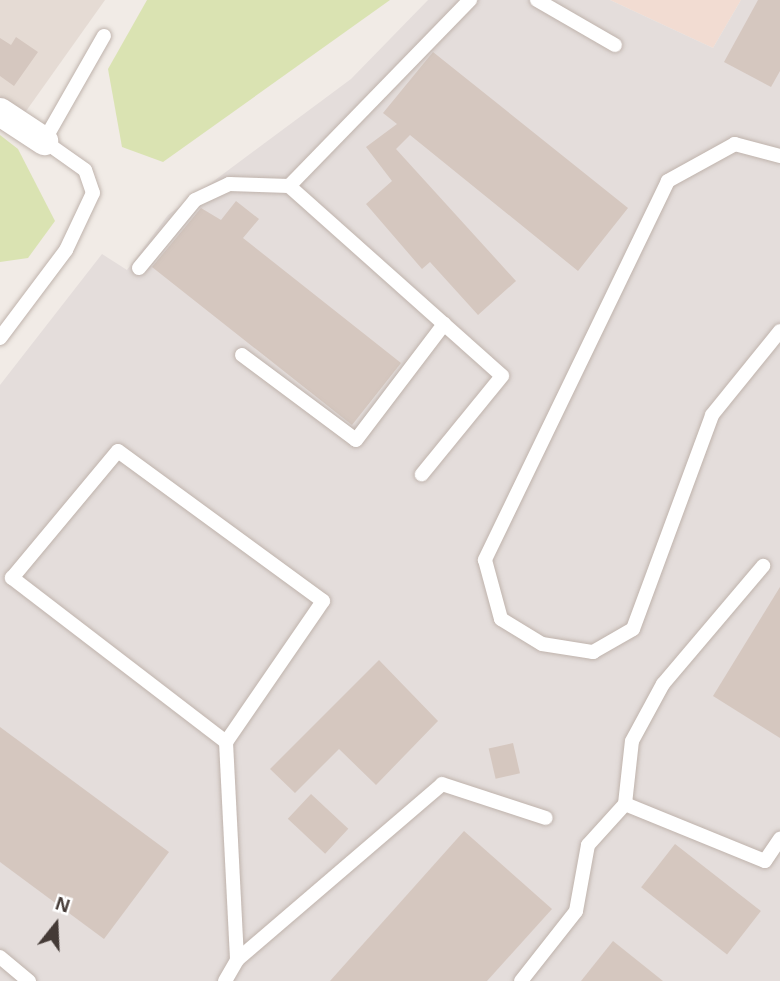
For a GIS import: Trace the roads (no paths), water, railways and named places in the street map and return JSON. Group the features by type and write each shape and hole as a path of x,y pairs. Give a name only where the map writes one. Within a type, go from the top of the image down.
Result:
{"street":[{"path":"0,112 44,141"}],"lane":[{"path":"289,186 470,0"},
{"path":"537,0 615,45"},
{"path":"0,338 66,250 93,193 85,170 44,141 104,36"},
{"path":"780,156 735,144 668,181 485,560 501,619 542,645 593,652 633,629 712,415 780,331"},
{"path":"139,268 195,200 229,184 289,186 502,376 422,474"},
{"path":"242,355 356,440 444,324"},
{"path":"226,742 12,578 118,451 323,601 226,742 237,960"},
{"path":"521,981 576,911 588,845 625,804 632,741 663,684 763,566"},
{"path":"225,981 237,960 442,784 546,818"},
{"path":"625,804 765,861 780,838"},
{"path":"0,957 29,981"}]}
